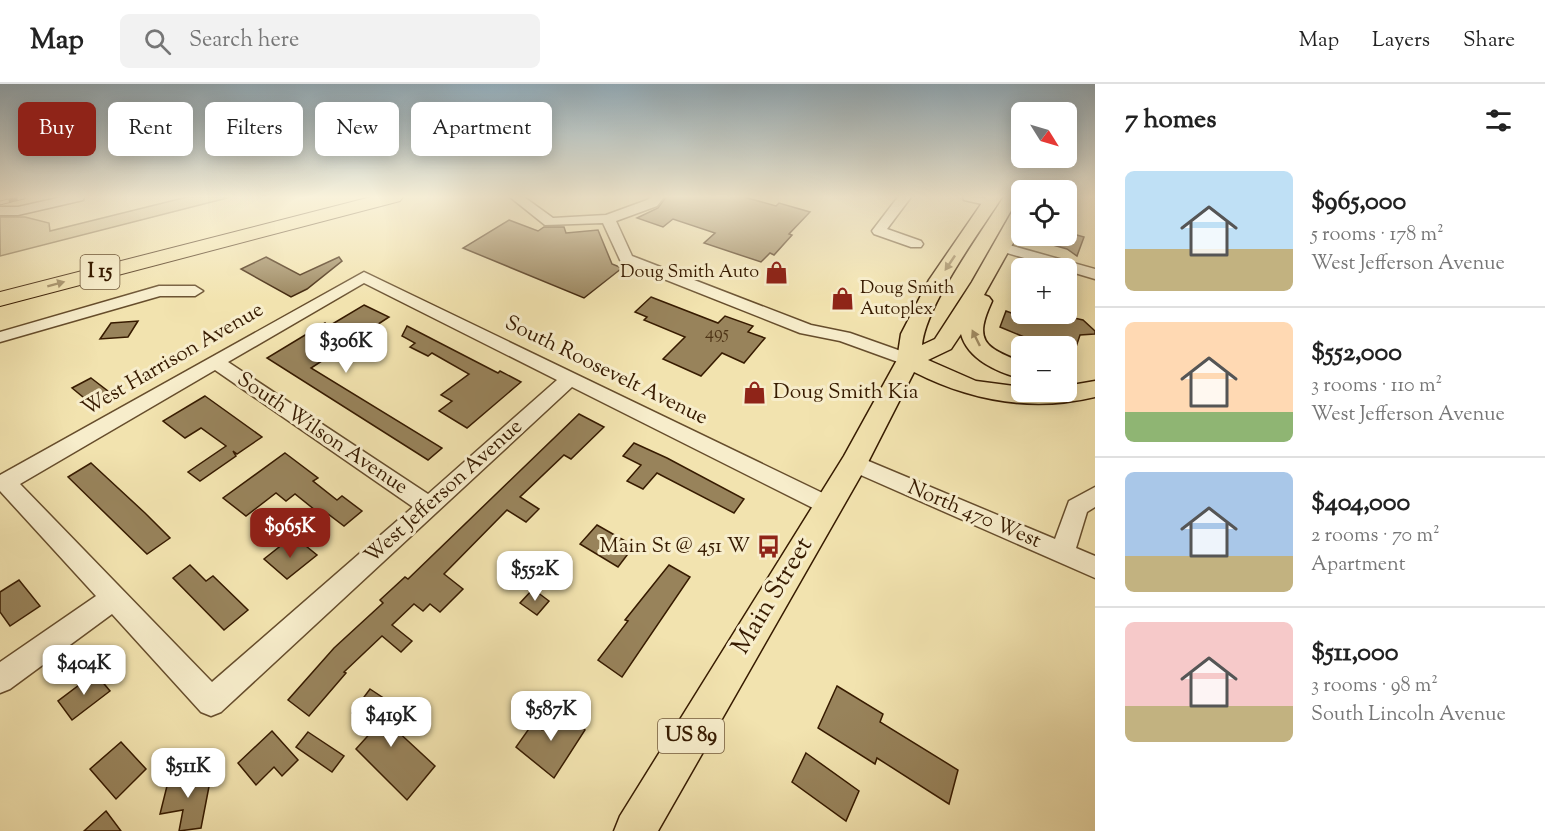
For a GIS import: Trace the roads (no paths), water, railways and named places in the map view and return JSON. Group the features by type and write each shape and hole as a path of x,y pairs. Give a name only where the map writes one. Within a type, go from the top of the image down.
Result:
{"highway":[{"name":"I 15","path":"0,299 259,232"}],"main road":[{"name":"Main Street","path":"635,831 854,463 909,360 912,334 939,280 971,232"},
{"path":"909,360 943,344 1010,232"},
{"path":"982,282 985,296 971,330 974,339 988,354 1011,365"},
{"path":"909,360 978,375 1011,379"},
{"path":"909,360 958,384 991,392 1054,395 1083,382"}],"street":[{"path":"614,232 626,259 806,329 844,337 909,360"},
{"path":"881,232 916,244"},
{"path":"1002,248 1095,274"},
{"name":"West Harrison Avenue","path":"114,598 5,482 364,278"},
{"name":"South Roosevelt Avenue","path":"364,278 827,505"},
{"path":"0,337 159,291 195,291"},
{"name":"South Wilson Avenue","path":"215,362 429,506"},
{"name":"West Jefferson Avenue","path":"114,598 211,702 570,379"},
{"name":"North 470 West","path":"854,463 1095,567"},
{"path":"1063,554 1077,507 1095,496"},
{"path":"0,679 114,598"}],"place":[{"name":"Doug Smith Auto","path":"777,273"},
{"name":"Doug Smith Autoplex","path":"842,299"},
{"name":"Doug Smith Kia","path":"755,393"},
{"name":"Main St @ 451 W","path":"768,547"}]}
